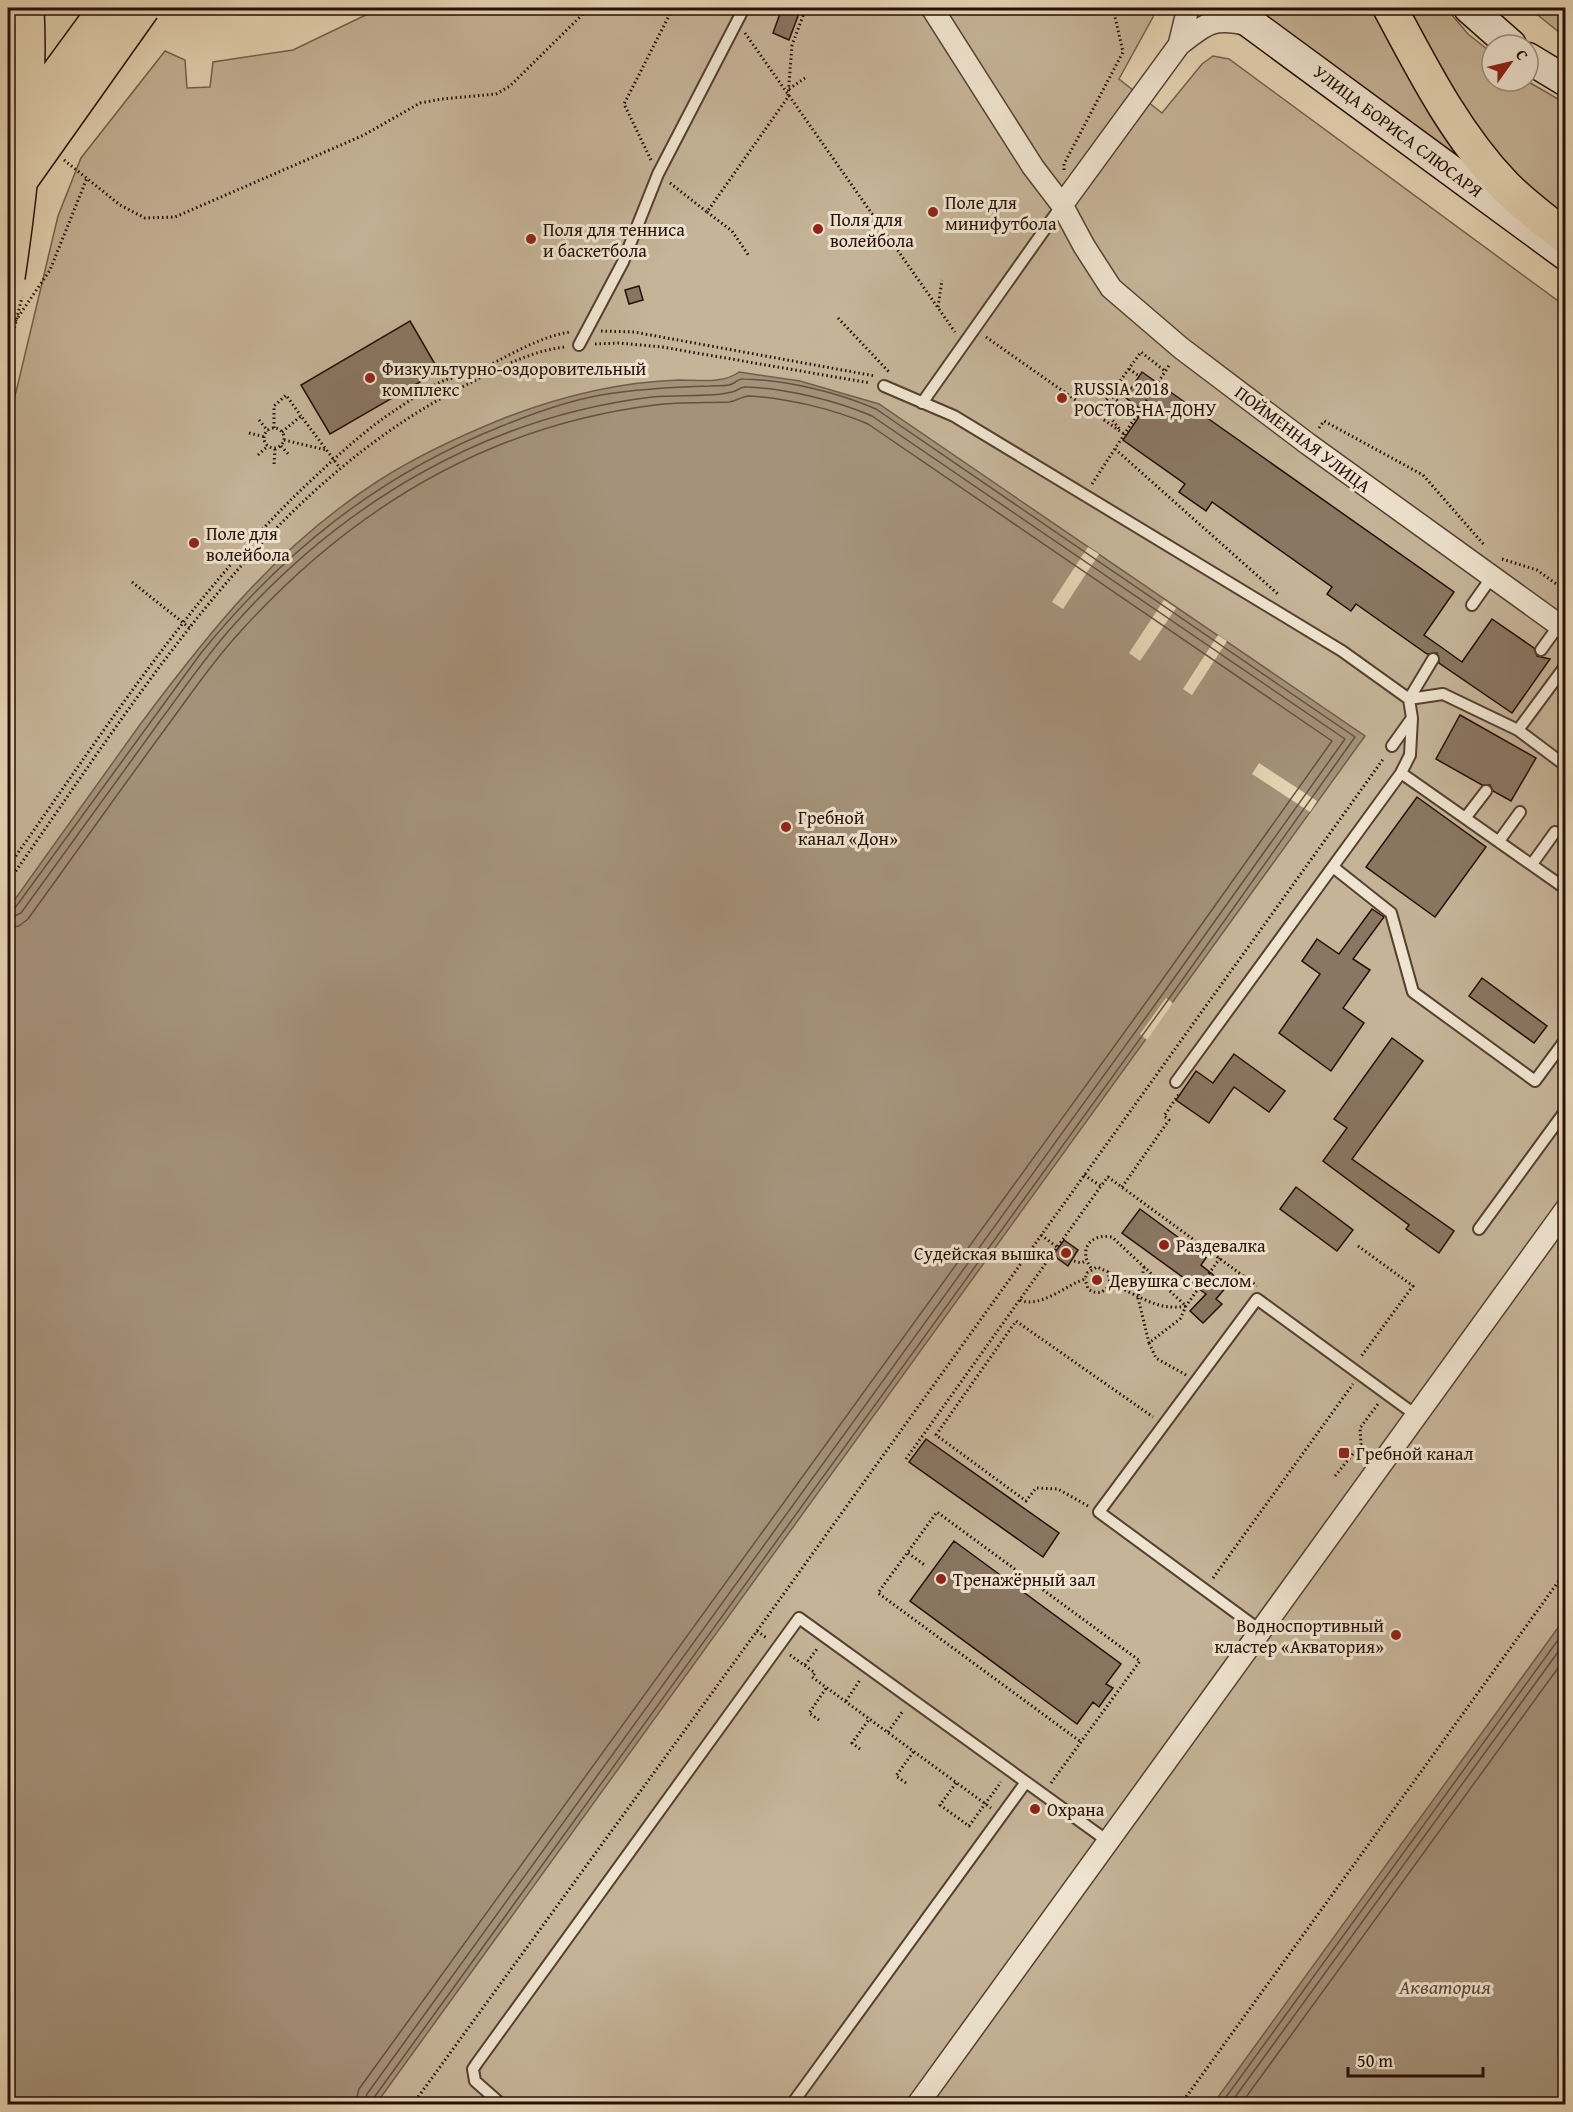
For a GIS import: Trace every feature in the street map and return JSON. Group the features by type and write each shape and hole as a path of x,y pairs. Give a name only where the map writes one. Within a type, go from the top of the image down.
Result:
{"main road":[{"path":"8,277 15,232 29,50 27,8"},
{"path":"8,143 106,8"},
{"path":"8,199 143,8"},
{"name":"УЛИЦА БОРИСА СЛЮСАРЯ","path":"1230,8 1259,27 1566,255"},
{"path":"1390,8 1448,111 1478,152 1506,186 1566,237"},
{"path":"1469,8 1497,33"},
{"path":"1540,65 1566,81"}],"street":[{"name":"ПОЙМЕННАЯ УЛИЦА","path":"932,8 1033,167 1062,205 1084,246 1111,288 1181,348 1308,444 1562,627"},
{"path":"1179,45 1188,8"},
{"path":"1062,205 1179,45 1203,26 1218,20 1259,27"},
{"path":"918,2104 1110,1842 1566,1209"}],"lane":[{"path":"579,345 622,262 658,174 744,8"},
{"path":"922,403 1062,205"},
{"path":"884,386 954,416 1342,651 1409,699 1443,694 1518,730 1566,766"},
{"path":"1472,605 1491,578"},
{"path":"1541,650 1562,627"},
{"path":"1176,1082 1401,773 1410,755 1412,718 1409,699 1433,658"},
{"path":"1518,730 1566,665"},
{"path":"1392,746 1412,718"},
{"path":"1401,773 1566,889"},
{"path":"1466,817 1486,791"},
{"path":"1499,841 1520,812"},
{"path":"1532,864 1555,832"},
{"path":"1332,867 1391,913 1413,992 1535,1081 1566,1039"},
{"path":"1479,1229 1566,1110"},
{"path":"1262,1631 1099,1512 1257,1299 1417,1416"},
{"path":"501,2104 478,2087 473,2069 799,1618 1110,1842"},
{"path":"792,2104 1026,1782"}],"path":[{"path":"60,157 120,205 145,218 175,217 364,135 420,103 496,94 510,86 589,8"},
{"path":"673,8 624,104 658,174 732,231 749,256"},
{"path":"707,212 788,97 792,45 806,8"},
{"path":"1062,205 1064,164 1124,51 1113,8"},
{"path":"738,21 788,97 964,344"},
{"path":"789,89 805,78"},
{"path":"8,332 50,270 87,178"},
{"path":"938,309 942,280"},
{"path":"838,318 891,374"},
{"path":"974,329 1124,434"},
{"path":"8,867 183,623 261,529 333,460 396,409 447,380 472,374 553,334 587,330 634,332 877,376"},
{"path":"8,882 171,653 255,550 340,468 375,440 444,396 526,357 550,349 620,343 662,347 884,386"},
{"path":"1085,496 1154,386 1181,348"},
{"path":"1096,414 1142,352 1165,370"},
{"path":"1129,369 1139,376"},
{"path":"1149,382 1154,386"},
{"path":"274,428 274,406 286,395 340,468"},
{"path":"1110,395 1139,417"},
{"path":"1102,406 1124,434"},
{"path":"282,432 302,416"},
{"path":"259,420 268,431"},
{"path":"1308,444 1324,421 1423,475 1486,547"},
{"path":"268,446 265,436 274,428"},
{"path":"268,446 275,448 281,446 284,440 282,432 274,428"},
{"path":"249,433 265,436"},
{"path":"284,440 326,450"},
{"path":"258,455 268,446"},
{"path":"281,446 290,456"},
{"path":"274,464 275,448"},
{"path":"1115,449 1281,597"},
{"path":"1494,556 1537,570 1566,591"},
{"path":"132,582 191,629"},
{"path":"413,2104 757,1631 1392,746"},
{"path":"1122,1187 1169,1120 1164,1116 1179,1094 1176,1082 1159,1070"},
{"path":"1084,1174 1101,1186"},
{"path":"906,1459 1108,1177 1266,1292"},
{"path":"1041,1235 1058,1247"},
{"path":"1091,1268 1086,1261 1085,1249 1088,1243 1105,1236 1118,1240 1186,1306"},
{"path":"1358,1246 1413,1286 1359,1359"},
{"path":"1149,1343 1180,1319 1186,1306 1220,1258"},
{"path":"1074,1261 1081,1263 1086,1261"},
{"path":"1144,1267 1138,1298 1149,1343 1156,1358 1188,1376"},
{"path":"1020,1300 1026,1303 1040,1300 1084,1279 1091,1268"},
{"path":"1084,1279 1088,1289 1098,1293 1103,1292 1110,1284 1110,1278 1103,1268 1091,1268"},
{"path":"1110,1284 1138,1298 1166,1308 1186,1306"},
{"path":"1099,1512 1058,1489 1036,1488 1026,1501 936,1435 1016,1321 1164,1425"},
{"path":"1205,1590 1367,1365 1350,1353"},
{"path":"1335,1476 1361,1444 1360,1428 1386,1393"},
{"path":"1043,1794 1081,1742 1140,1661 937,1512 878,1593 1081,1742"},
{"path":"908,1552 926,1566"},
{"path":"1181,2104 1566,1571"},
{"path":"757,1631 815,1673 812,1677 1001,1816"},
{"path":"805,1665 825,1638"},
{"path":"846,1701 868,1669"},
{"path":"819,1720 809,1713 827,1687"},
{"path":"888,1732 911,1699"},
{"path":"860,1749 852,1743 870,1718"},
{"path":"906,1783 896,1776 914,1751"},
{"path":"956,1783 940,1805 969,1826 1010,1770"}],"shaded area":[{"name":"Гребной канал «Дон»","path":"371,8 1155,8 1153,17 1119,79 1162,113 1202,64 1213,56 1229,59 1565,306 1565,2104 8,2104 8,412 16,392 58,216 81,158 165,51 185,60 187,88 210,87 213,62 293,50 372,12"},
{"path":"1254,8 1376,8 1477,172"},
{"path":"1407,8 1446,8 1468,34 1480,44 1480,93 1540,93 1540,89 1565,103 1565,221 1510,170 1446,85"},
{"path":"1530,8 1565,8 1565,37 1534,12"}],"water":[{"name":"Гребной канал «Дон»","path":"739,372 800,381 879,404 1365,736 376,2104 8,2104 8,909 139,726 219,624 276,562 342,506 378,481 423,455 470,432 523,411 611,387 656,381 718,380"},
{"name":"Акватория","path":"1565,1618 1565,2104 1213,2104"}],"pier":[{"path":"1088,547 1099,554 1063,609 1052,602"},
{"path":"1164,600 1176,608 1140,661 1129,653"},
{"path":"1218,635 1227,641 1192,695 1183,689"},
{"path":"1259,763 1317,801 1310,812 1252,774"},
{"path":"1166,998 1173,1003 1147,1040 1140,1034"}],"building":[{"path":"782,8 801,8 789,40 773,33"},
{"path":"639,286 643,300 629,304 625,290"},
{"name":"Физкультурно-оздоровительный комплекс","path":"410,321 439,371 330,434 301,385"},
{"path":"1142,372 1454,592 1424,635 1462,662 1492,619 1534,648 1537,656 1550,659 1512,713 1439,663 1437,653 1427,654 1356,604 1351,611 1327,594 1332,587 1212,502 1206,511 1179,492 1185,484 1123,440 1143,411 1125,397"},
{"path":"1460,715 1536,758 1511,801 1493,791 1490,785 1482,785 1436,759"},
{"path":"1417,797 1486,847 1435,917 1366,867"},
{"path":"1372,909 1384,917 1353,959 1370,970 1343,1008 1364,1023 1331,1071 1279,1033 1320,974 1302,961 1317,939 1339,954"},
{"path":"1482,978 1547,1026 1534,1043 1469,996"},
{"path":"1392,1038 1423,1061 1352,1159 1454,1231 1439,1253 1406,1229 1409,1225 1323,1161 1347,1128 1334,1119"},
{"path":"1234,1054 1285,1091 1269,1112 1234,1087 1209,1123 1176,1100 1196,1071 1213,1083"},
{"path":"1296,1187 1353,1230 1337,1251 1280,1209"},
{"name":"Раздевалка","path":"1140,1209 1206,1258 1201,1265 1227,1286 1216,1299 1222,1304 1203,1323 1190,1311 1206,1294 1122,1233"},
{"name":"Судейская вышка","path":"1064,1240 1078,1250 1068,1266 1053,1255"},
{"path":"926,1439 1059,1533 1043,1557 909,1462"},
{"path":"954,1541 1121,1664 1106,1684 1113,1688 1099,1707 1093,1702 1077,1724 910,1601"}],"place":[{"name":"Поле для минифутбола","path":"933,212"},
{"name":"Поля для волейбола","path":"818,229"},
{"name":"Поля для тенниса и баскетбола","path":"531,239"},
{"name":"Физкультурно-оздоровительный комплекс","path":"370,378"},
{"name":"RUSSIA 2018 РОСТОВ-НА-ДОНУ","path":"1062,398"},
{"name":"Поле для волейбола","path":"194,543"},
{"name":"Гребной канал «Дон»","path":"786,827"},
{"name":"Раздевалка","path":"1164,1245"},
{"name":"Судейская вышка","path":"1066,1253"},
{"name":"Девушка с веслом","path":"1097,1280"},
{"name":"Гребной канал","path":"1344,1453"},
{"name":"Тренажёрный зал","path":"941,1579"},
{"name":"Водноспортивный кластер «Акватория»","path":"1396,1635"},
{"name":"Охрана","path":"1035,1809"}]}
